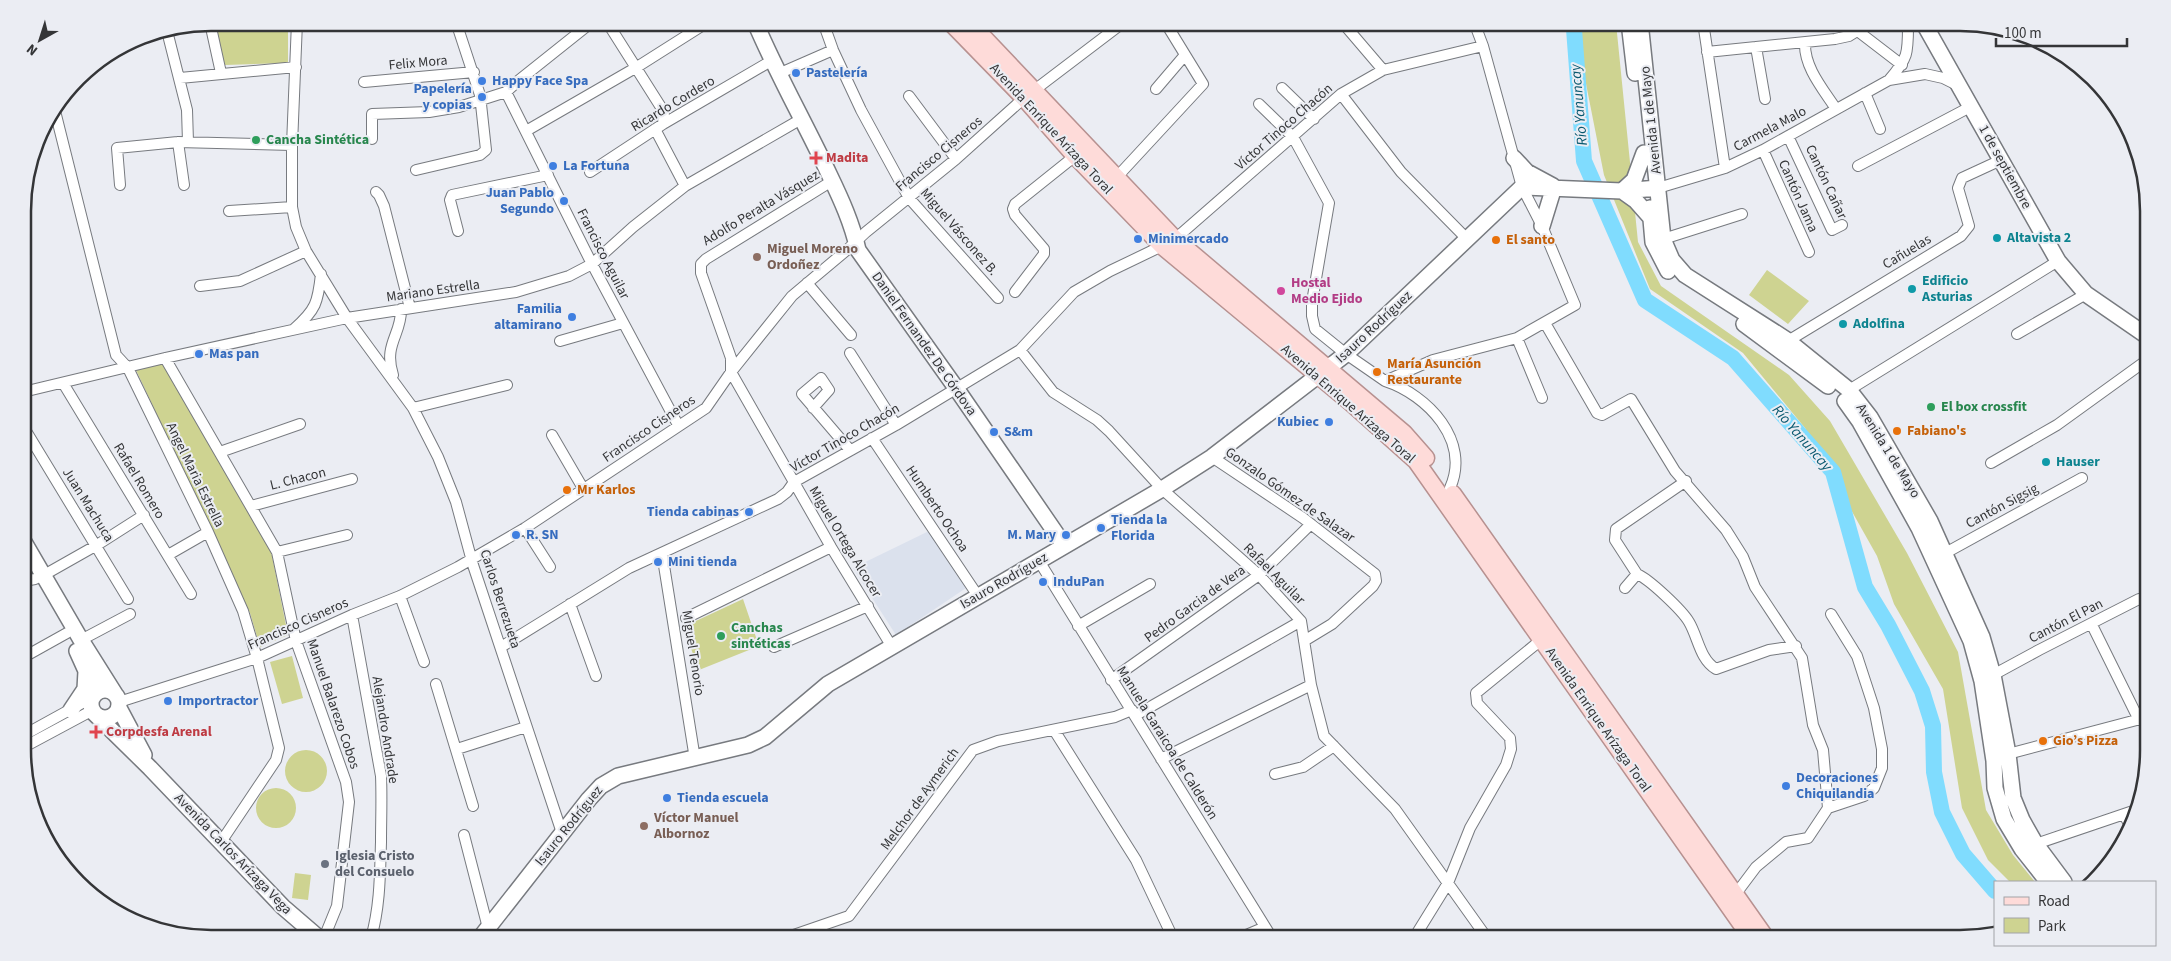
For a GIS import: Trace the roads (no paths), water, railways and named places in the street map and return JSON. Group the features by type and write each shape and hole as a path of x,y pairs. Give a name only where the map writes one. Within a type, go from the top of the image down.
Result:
{"main road":[{"name":"Avenida Enrique Arízaga Toral","path":"960,31 1029,94 1116,178 1169,242"},
{"name":"Avenida Enrique Arízaga Toral","path":"976,31 1029,94 1075,156 1169,242 1324,372 1404,432 1450,488 1760,930"},
{"name":"Avenida Enrique Arízaga Toral","path":"1324,372 1416,461 1744,930"}],"street":[{"path":"212,31 221,73"},
{"name":"Carlos Berrezueta","path":"297,31 292,145 292,207 296,227 306,251 347,318 413,408 438,456 452,493 472,560 562,833"},
{"path":"416,170 480,155 486,150 480,100 474,72 459,31"},
{"path":"372,139 372,114 429,112 459,107 506,92 524,75 580,31"},
{"path":"613,31 664,112 659,126 685,186"},
{"path":"526,131 637,68 694,31"},
{"name":"Daniel Fernandez De Córdova","path":"759,31 775,68 803,118 832,181 852,226 858,250 1064,545"},
{"name":"Miguel Vásconez B.","path":"826,31 861,110 909,198 998,298"},
{"name":"Francisco Cisneros","path":"118,701 258,658 352,615 400,596 472,560 525,528 706,408 731,372 792,296 807,282 956,159 1029,94 1112,31"},
{"path":"1116,178 1203,84 1170,31"},
{"path":"1350,31 1382,70"},
{"path":"1385,381 1433,360 1517,338 1575,305 1542,226 1522,187 1477,31"},
{"name":"Avenida 1 de Mayo","path":"1631,31 1644,154 1653,189 1651,218 1664,266 1677,281 1746,325 1782,344 1849,390 1870,417 1930,521 1940,556 1971,641 1982,681 1994,761 1995,788 2004,819 2063,881"},
{"name":"Avenida 1 de Mayo","path":"1641,31 1658,240"},
{"path":"1704,31 1725,168"},
{"path":"1707,52 1835,39 1849,36 1857,31 1902,65"},
{"name":"Carmela Malo","path":"1889,80 1902,65 1908,54 1908,31"},
{"name":"1 de septiembre","path":"1928,31 2058,261 2086,294 2140,331"},
{"path":"169,36 187,110 183,142 184,185"},
{"path":"1805,43 1805,52 1813,74 1836,109"},
{"name":"Víctor Tinoco Chacón","path":"501,648 628,568 778,499 787,492 794,482 1020,350 1074,292 1169,242 1293,138 1341,94 1382,70 1483,46"},
{"path":"1756,48 1765,99"},
{"path":"775,68 833,50"},
{"path":"1156,89 1185,55"},
{"path":"180,78 296,67"},
{"name":"Ricardo Cordero","path":"590,172 659,126 775,68"},
{"name":"Felix Mora","path":"364,82 474,72"},
{"name":"Carmela Malo","path":"1653,189 1725,168 1763,150 1889,80 1925,74 1943,78 1962,88"},
{"path":"1282,88 1314,119"},
{"name":"Francisco Aguilar","path":"506,92 622,323 678,425"},
{"path":"1864,93 1880,130"},
{"path":"1341,94 1401,172 1467,239"},
{"path":"909,96 956,159"},
{"path":"1259,104 1293,138 1329,203 1312,302 1312,316 1315,329 1346,354 1385,381 1412,393 1428,407 1442,424 1454,444 1455,476 1450,488"},
{"path":"1858,166 1972,106"},
{"name":"Angel Maria Estrella","path":"57,118 116,355 128,368 208,532 243,611 258,658 279,748 276,760 221,842"},
{"name":"Mariano Estrella","path":"31,390 165,358 347,318 516,292 569,276 592,264 633,227 685,186 803,118"},
{"name":"Cantón Cañar","path":"1788,136 1832,230 1842,225"},
{"path":"120,185 117,148 183,142 292,145"},
{"name":"Cantón Jama","path":"1763,150 1808,252"},
{"path":"1621,191 1634,180 1644,154"},
{"path":"1015,292 1044,254 1044,249 1015,214 1013,209 1015,204 1075,156"},
{"path":"1514,158 1527,172 1554,187"},
{"name":"Cañuelas","path":"1782,344 1961,236 1969,226 1958,188 1959,183 1962,178 2002,160"},
{"path":"458,231 450,200 452,195 548,175"},
{"name":"Adolfo Peralta Vásquez","path":"731,372 731,358 700,273 700,264 706,258 832,181"},
{"path":"1522,187 1621,191 1653,189"},
{"name":"Isauro Rodríguez","path":"486,930 589,799 608,780 748,745 765,737 828,684 1162,489 1212,457 1346,354 1522,187"},
{"path":"1542,226 1554,187"},
{"path":"1621,191 1636,201 1651,218"},
{"path":"376,192 384,206 405,309"},
{"path":"229,211 292,207"},
{"path":"1658,240 1742,214"},
{"path":"200,286 240,281 306,251"},
{"path":"1849,390 2058,261"},
{"path":"293,330 309,316 318,298 321,274"},
{"path":"807,282 852,335"},
{"path":"2017,334 2086,294"},
{"name":"Carlos Berrezueta","path":"395,381 390,366 390,349 405,309"},
{"path":"560,341 622,323"},
{"path":"1545,323 1597,413 1602,415 1631,399 1675,471 1686,481 1726,530 1743,557 1755,587 1796,646 1802,658 1813,725 1823,750 1828,808"},
{"path":"1517,338 1542,398"},
{"name":"Avenida 1 de Mayo","path":"1782,344 1841,395 1860,422 1940,556 1982,636 1993,676 2008,754 2012,798 2022,820 2028,846 2047,881"},
{"name":"Rafael Aguilar","path":"1020,350 1053,392 1097,420 1124,446 1141,468 1162,489 1259,575 1301,621 1311,685 1324,736 1395,809 1481,930"},
{"path":"850,353 896,424"},
{"name":"Manuel Balarezo Cobos","path":"165,358 277,552 296,641 346,782 349,802 337,906 327,930"},
{"path":"1992,463 2057,425 2140,365"},
{"name":"Miguel Ortega Alcocer","path":"731,372 831,547 892,647"},
{"name":"Rafael Romero","path":"63,383 191,594"},
{"path":"413,408 507,385"},
{"path":"813,408 850,450"},
{"path":"220,452 300,424"},
{"path":"552,435 584,490"},
{"name":"Humberto Ochoa","path":"872,438 978,596"},
{"name":"Juan Machuca","path":"31,439 128,599"},
{"name":"Gonzalo Gómez de Salazar","path":"1212,457 1311,524 1375,574 1376,581 1374,586 1332,624 1304,641"},
{"name":"Cantón Sigsig","path":"1940,556 2082,478"},
{"name":"L. Chacon","path":"251,506 352,479"},
{"path":"1686,481 1616,529 1615,540 1637,574 1683,613 1690,623 1710,666 1716,669 1769,650 1796,646"},
{"path":"34,578 97,545 144,515"},
{"name":"Pedro Garcia de Vera","path":"1111,680 1259,575 1311,524"},
{"path":"525,528 550,567"},
{"path":"168,555 208,532"},
{"path":"277,552 347,535"},
{"path":"686,618 831,547"},
{"name":"Miguel Tenorio","path":"662,553 695,759"},
{"name":"Manuela Garaicoa de Calderón","path":"1038,561 1267,930"},
{"path":"1625,588 1637,574"},
{"name":"Avenida Carlos Arízaga Vega","path":"34,578 85,664 94,703 150,768 282,907 309,930"},
{"name":"Avenida Carlos Arízaga Vega","path":"34,578 81,640 118,701 150,768"},
{"path":"1078,626 1150,584"},
{"path":"400,596 424,662"},
{"name":"Cantón El Pan","path":"1993,676 2039,650 2140,599"},
{"path":"570,604 596,676"},
{"path":"774,647 868,606"},
{"path":"81,640 130,614"},
{"path":"1734,895 1756,867 1786,842 1808,838 1828,808 1864,796 1874,788 1882,768 1882,749 1871,699 1857,656 1831,614"},
{"name":"Alejandro Andrade","path":"352,615 381,785 380,890 377,918 373,930"},
{"name":"Melchor de Aymerich","path":"816,930 850,916 973,750 998,741 1134,713 1301,621"},
{"path":"2092,624 2140,711"},
{"path":"31,653 67,633"},
{"path":"1419,930 1448,883 1470,828 1506,765 1511,748 1510,738 1477,702 1476,692 1542,640"},
{"path":"72,710 86,685 85,664"},
{"path":"436,684 473,806"},
{"path":"1161,759 1311,685"},
{"path":"31,744 94,703 106,690 118,701 116,714 103,718 94,703"},
{"path":"31,731 72,710 94,703"},
{"path":"2008,754 2140,719"},
{"path":"456,749 526,726"},
{"path":"1054,730 1136,860 1169,930"},
{"path":"1275,774 1303,767 1334,746"},
{"path":"2028,846 2128,813"},
{"path":"2124,815 2126,819"},
{"path":"464,835 483,930"},
{"path":"1258,930 1265,927"}],"waterway":[{"name":"Río Yanuncay","path":"1574,31 1584,161 1645,300 1733,358 1833,472 1865,587 1888,625 1922,691 1933,726 1934,772 1942,812 1963,854 1994,890"}],"place":[{"name":"Pastelería","path":"796,73"},
{"name":"Happy Face Spa","path":"482,81"},
{"name":"Papelería y copias","path":"482,97"},
{"name":"Cancha Sintética","path":"256,140"},
{"name":"Madita","path":"816,158"},
{"name":"La Fortuna","path":"553,166"},
{"name":"Juan Pablo Segundo","path":"564,201"},
{"name":"Altavista 2","path":"1997,238"},
{"name":"Minimercado","path":"1138,239"},
{"name":"El santo","path":"1496,240"},
{"name":"Miguel Moreno Ordoñez","path":"757,257"},
{"name":"Edificio Asturias","path":"1912,289"},
{"name":"Hostal Medio Ejido","path":"1281,291"},
{"name":"Familia altamirano","path":"572,317"},
{"name":"Adolfina","path":"1843,324"},
{"name":"Mas pan","path":"199,354"},
{"name":"María Asunción Restaurante","path":"1377,372"},
{"name":"El box crossfit","path":"1931,407"},
{"name":"Kubiec","path":"1329,422"},
{"name":"Fabiano's","path":"1897,431"},
{"name":"S&m","path":"994,432"},
{"name":"Hauser","path":"2046,462"},
{"name":"Mr Karlos","path":"567,490"},
{"name":"Tienda cabinas","path":"749,512"},
{"name":"Tienda la Florida","path":"1101,528"},
{"name":"R. SN","path":"516,535"},
{"name":"M. Mary","path":"1066,535"},
{"name":"Mini tienda","path":"658,562"},
{"name":"InduPan","path":"1043,582"},
{"name":"Canchas sintéticas","path":"721,636"},
{"name":"Importractor","path":"168,701"},
{"name":"Corpdesfa Arenal","path":"96,732"},
{"name":"Gio’s Pizza","path":"2043,741"},
{"name":"Decoraciones Chiquilandia","path":"1786,786"},
{"name":"Tienda escuela","path":"667,798"},
{"name":"Víctor Manuel Albornoz","path":"644,826"},
{"name":"Iglesia Cristo del Consuelo","path":"325,864"}]}
